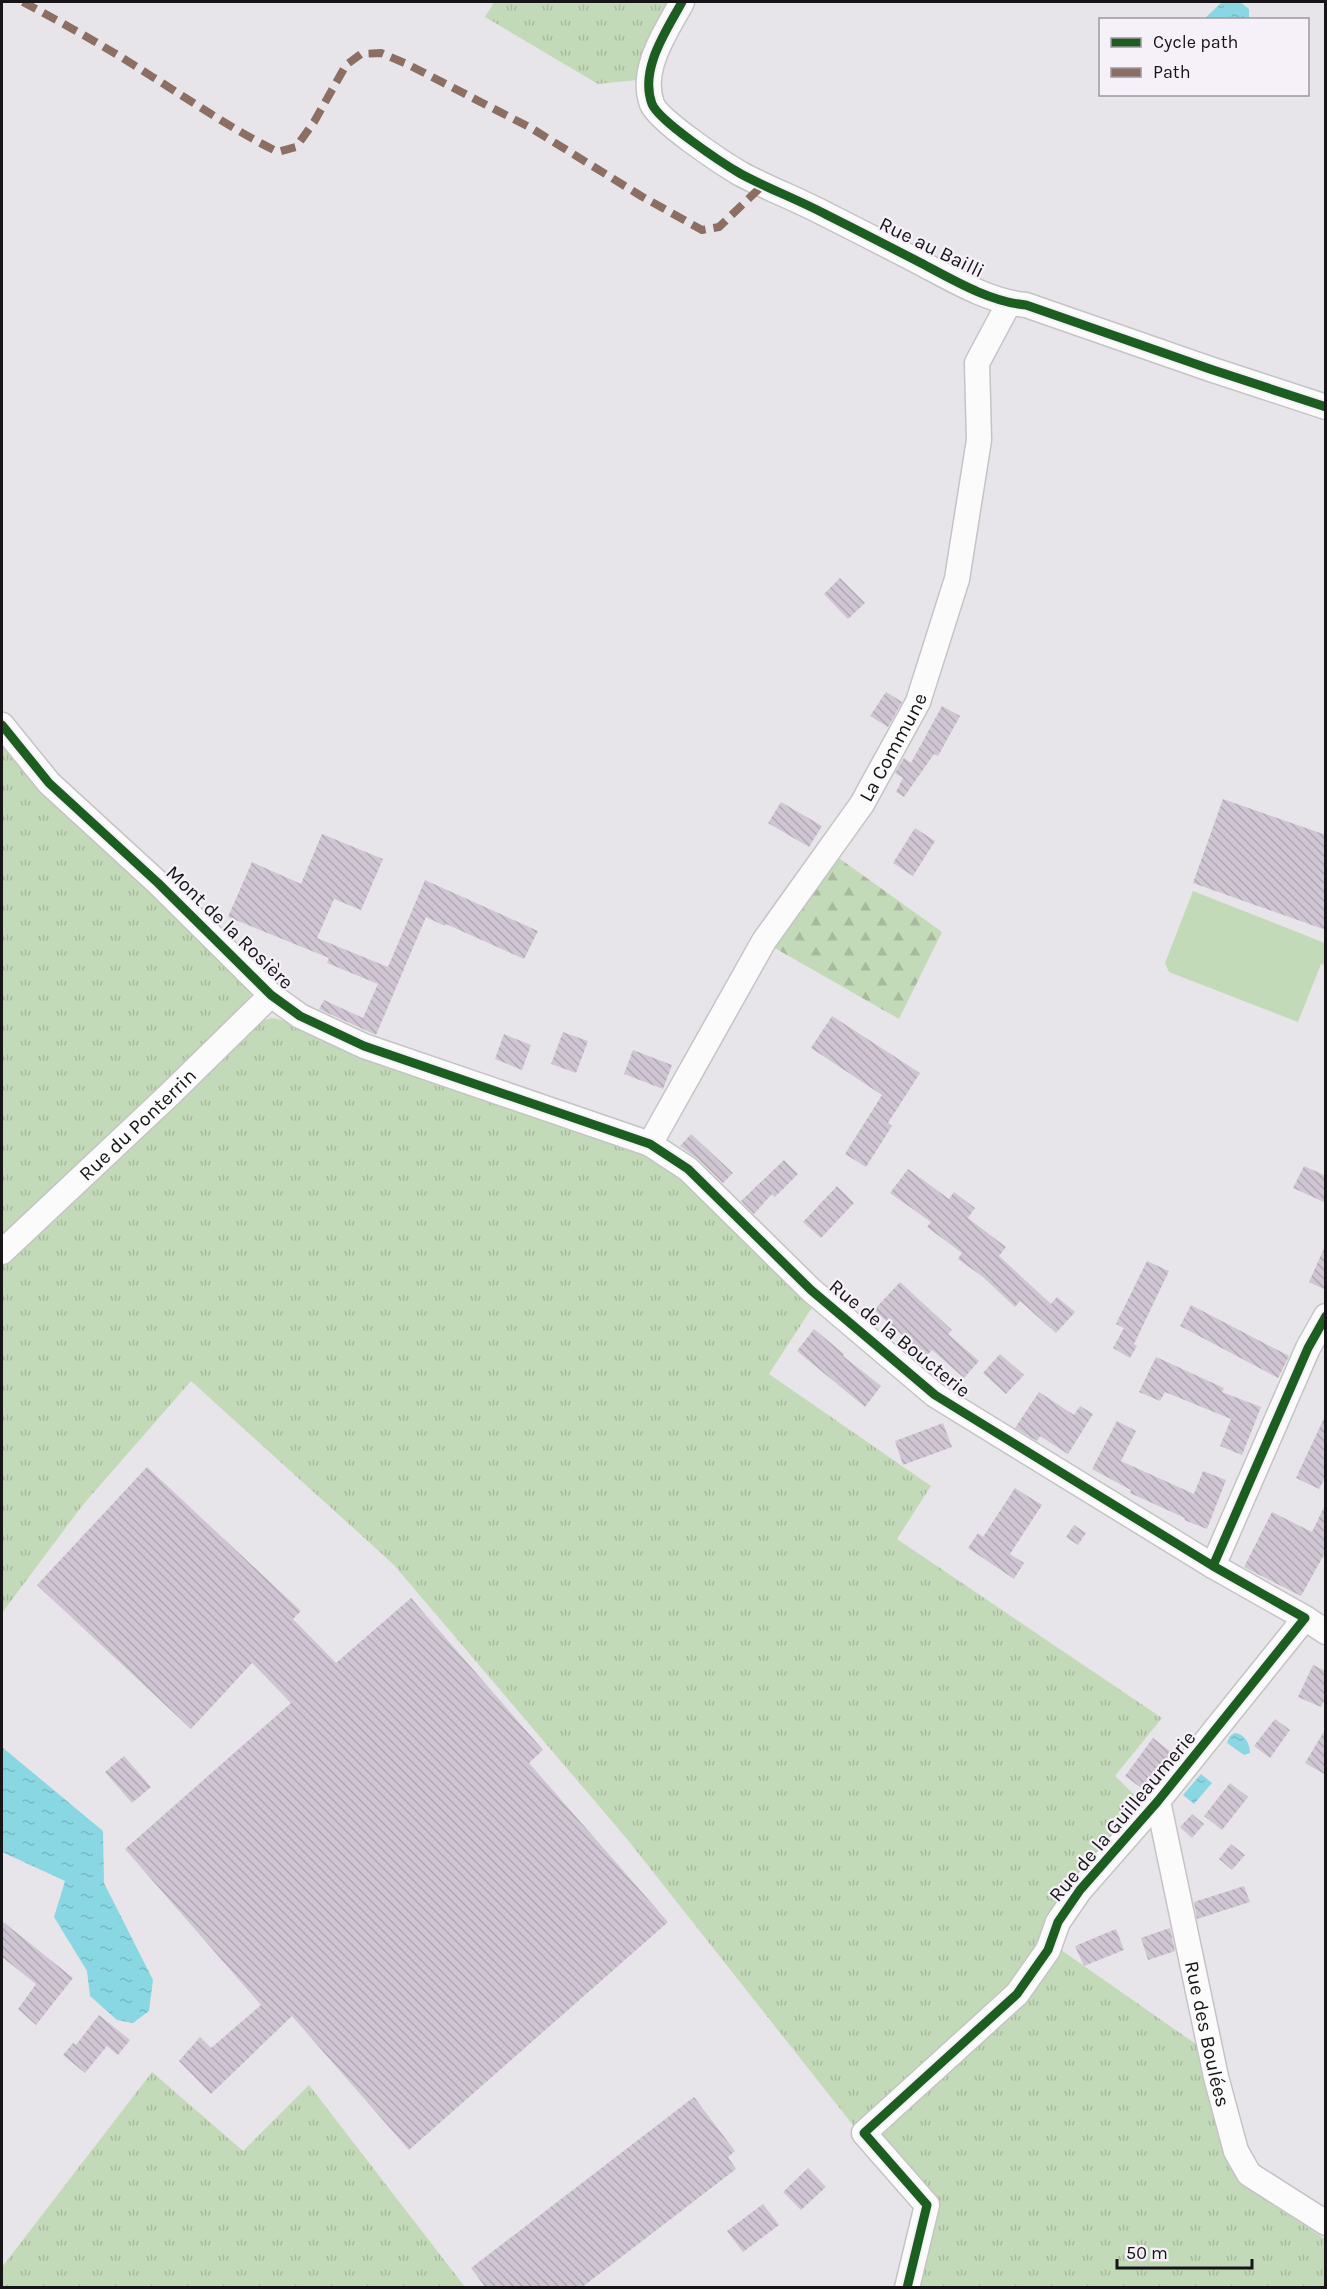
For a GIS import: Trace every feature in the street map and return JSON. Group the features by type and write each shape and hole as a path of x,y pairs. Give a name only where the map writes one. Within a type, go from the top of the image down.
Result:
{"street":[{"name":"Rue au Bailli","path":"682,2 659,44 652,66 649,80 652,102 657,113 691,140 741,173 954,281 1009,303 1026,304 1326,407"},
{"name":"La Commune","path":"650,1144 764,940 862,804 918,702 957,579 979,440 977,363 1009,303"},
{"name":"Mont de la Rosière","path":"2,725 49,783 158,883 270,996 300,1016 364,1046 650,1144"},
{"name":"Rue du Ponterrin","path":"2,1252 169,1095 270,996"},
{"name":"Rue de la Boucterie","path":"650,1144 688,1169 811,1290 935,1395 1213,1566 1326,1632"},
{"path":"1213,1566 1308,1348 1326,1316"},
{"name":"Rue de la Guilleaumerie","path":"907,2288 927,2205 864,2133 1017,1994 1048,1950 1058,1922 1080,1890 1158,1801 1305,1618"},
{"name":"Rue des Boulées","path":"1158,1801 1216,2077 1236,2151 1249,2175 1326,2223"}],"green space":[{"path":"494,2 673,2 637,80 598,84 485,17"},
{"path":"2,741 250,987 251,1003 2,1238"},
{"path":"836,856 942,932 899,1019 773,947"},
{"path":"1193,891 1325,943 1325,965 1321,964 1298,1022 1169,972 1165,963"},
{"path":"272,1018 287,1021 658,1159 698,1187 815,1303 769,1374 931,1486 897,1539 1162,1718 1115,1776 1146,1806 1023,1975 856,2129 627,1839 393,1564 191,1381 82,1506 2,1613 2,1261 258,1022"},
{"path":"1054,1945 1200,2047 1232,2163 1247,2188 1325,2239 1325,2287 914,2287 937,2197 879,2141 883,2123"},
{"path":"152,2072 243,2151 309,2085 465,2287 2,2287 2,2267"}],"water":[{"path":"1222,2 1240,2 1249,9 1249,18 1205,18"},
{"path":"1235,1733 1242,1735 1246,1740 1250,1753 1244,1755 1227,1743 1230,1736"},
{"path":"2,1747 103,1831 104,1883 153,1980 149,2011 133,2023 117,2020 90,1996 87,1971 54,1917 65,1881 2,1852"},
{"path":"1201,1774 1212,1783 1194,1804 1183,1795"}],"building":[{"path":"840,578 865,603 848,619 824,594"},
{"path":"886,692 902,702 888,727 870,716"},
{"path":"942,706 960,716 938,756 934,754 904,797 896,792 903,778 895,773 904,758 911,763"},
{"path":"1223,799 1326,835 1326,930 1193,883"},
{"path":"781,802 822,826 809,847 768,823"},
{"path":"915,828 935,841 913,876 893,863"},
{"path":"322,834 383,859 361,910 334,899 317,938 388,967 425,880 538,931 524,959 426,917 376,1035 319,1009 324,1000 363,1018 378,984 327,963 329,958 228,917 252,862 301,884"},
{"path":"832,1016 920,1073 888,1123 892,1126 866,1167 845,1154 882,1095 811,1048"},
{"path":"563,1032 588,1041 576,1073 551,1064"},
{"path":"504,1034 531,1045 522,1070 495,1059"},
{"path":"633,1050 672,1065 663,1089 624,1074"},
{"path":"691,1134 733,1173 723,1183 698,1159 680,1146"},
{"path":"784,1160 798,1174 775,1197 772,1194 754,1214 741,1201"},
{"path":"1304,1166 1326,1176 1326,1203 1293,1188"},
{"path":"908,1169 949,1199 954,1192 975,1208 968,1218 1006,1247 999,1256 1051,1304 1057,1297 1075,1312 1056,1333 1020,1301 1015,1307 983,1277 958,1259 962,1253 927,1227 931,1222 890,1193"},
{"path":"837,1186 854,1203 821,1238 803,1222"},
{"path":"1326,1244 1326,1290 1309,1282"},
{"path":"1147,1261 1169,1271 1134,1344 1137,1346 1130,1358 1113,1348 1124,1328 1116,1324"},
{"path":"900,1282 952,1330 948,1334 979,1361 964,1378 932,1350 926,1356 874,1310"},
{"path":"1191,1305 1289,1356 1278,1378 1180,1326"},
{"path":"814,1329 881,1386 865,1407 797,1351"},
{"path":"1000,1354 1024,1375 1006,1394 983,1373"},
{"path":"1156,1357 1224,1388 1222,1392 1261,1407 1242,1455 1220,1446 1231,1419 1165,1392 1160,1401 1139,1392"},
{"path":"1039,1392 1074,1415 1080,1406 1093,1414 1068,1454 1040,1436 1037,1441 1015,1428"},
{"path":"1326,1414 1326,1476 1319,1489 1296,1478"},
{"path":"1117,1421 1136,1431 1121,1461 1194,1494 1203,1471 1226,1480 1207,1529 1130,1493 1131,1490 1092,1469"},
{"path":"943,1423 952,1447 903,1465 895,1441"},
{"path":"147,1467 301,1611 293,1619 336,1663 411,1598 543,1750 529,1763 668,1922 409,2150 292,2016 211,2094 179,2061 200,2037 211,2048 261,2005 125,1849 291,1703 252,1663 191,1729 37,1585"},
{"path":"1015,1488 1042,1505 1010,1554 1024,1563 1014,1579 968,1548 978,1533 983,1537"},
{"path":"1326,1503 1326,1551 1301,1596 1244,1567 1272,1512 1312,1532"},
{"path":"1074,1525 1086,1533 1078,1545 1066,1537"},
{"path":"1313,1665 1326,1671 1326,1697 1321,1707 1298,1697"},
{"path":"1275,1719 1290,1730 1270,1758 1254,1746"},
{"path":"1326,1728 1326,1775 1305,1763"},
{"path":"1153,1738 1176,1756 1147,1792 1125,1776"},
{"path":"124,1756 151,1787 132,1803 105,1772"},
{"path":"1230,1783 1248,1797 1222,1830 1204,1816"},
{"path":"1192,1814 1204,1824 1192,1838 1180,1827"},
{"path":"1231,1844 1245,1855 1232,1870 1219,1859"},
{"path":"1244,1886 1250,1902 1197,1919 1194,1902"},
{"path":"2,1921 73,1978 36,2025 18,2009 36,1984 2,1957"},
{"path":"1170,1928 1175,1951 1148,1960 1141,1938"},
{"path":"1116,1929 1124,1950 1084,1966 1075,1946"},
{"path":"99,2015 130,2040 118,2055 107,2046 85,2073 63,2055 73,2043 76,2045"},
{"path":"694,2097 735,2151 728,2157 736,2169 581,2288 486,2288 471,2268"},
{"path":"808,2168 826,2187 801,2210 783,2192"},
{"path":"763,2204 779,2225 743,2252 727,2231"}],"marked path":[{"path":"23,2 72,28 229,125 278,152 296,147 314,122 346,65 361,54 381,53 531,128 641,196 702,230 719,227 764,184"}],"cycle path":[{"path":"682,2 656,50 649,77 652,104 678,131 732,169 985,295 1026,305 1326,407"},
{"path":"2,725 49,783 158,883 271,995 300,1016 364,1046 650,1144 688,1169 811,1290 935,1395 1213,1566 1305,1618 1158,1801 1080,1890 1058,1922 1048,1950 1017,1994 864,2133 927,2205 907,2288"},
{"path":"1213,1566 1308,1348 1326,1316"}]}
